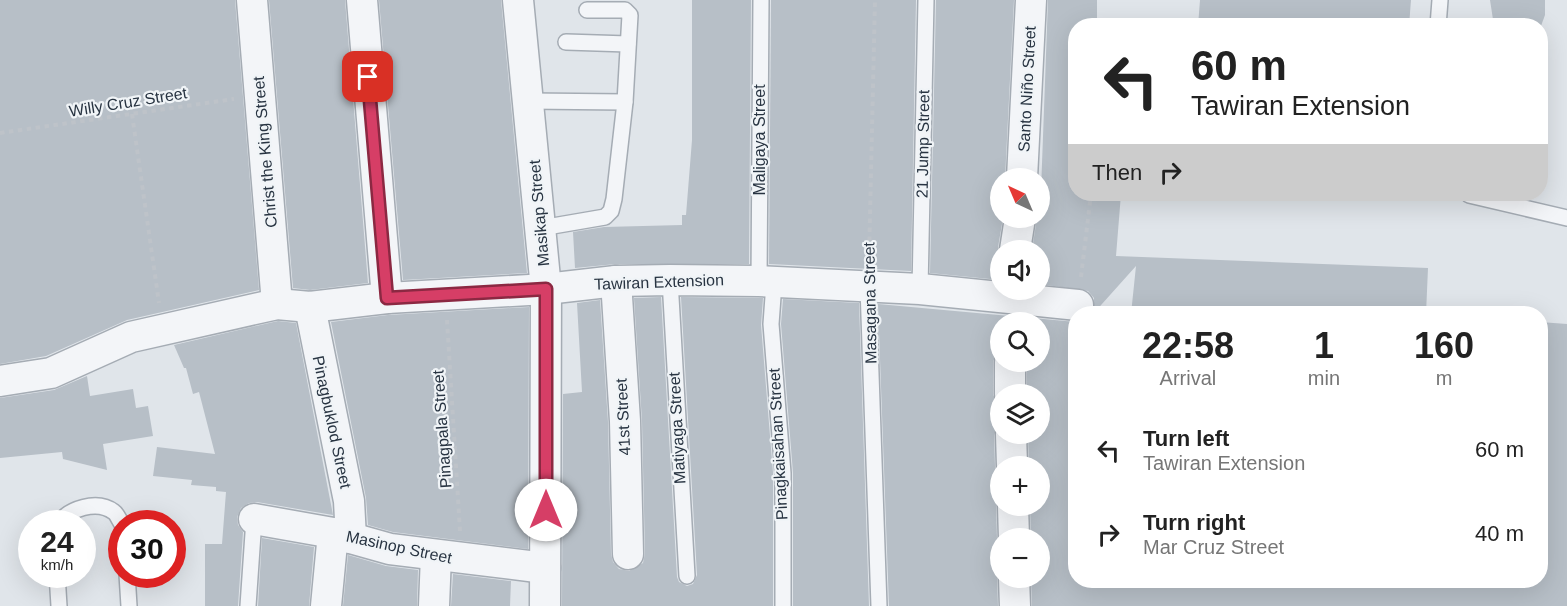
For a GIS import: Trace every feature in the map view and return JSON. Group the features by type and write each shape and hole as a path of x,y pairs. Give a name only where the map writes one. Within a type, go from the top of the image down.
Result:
{"street":[{"name":"Christ the King Street","path":"252,0 277,304"},
{"path":"362,0 387,298"},
{"name":"Masikap Street","path":"518,0 542,228 546,289 546,606"},
{"name":"Santo Niño Street","path":"1023,168 1031,0"},
{"name":"Tawiran Extension","path":"0,381 51,373 131,337 277,304 310,307 387,298 546,289 616,281 670,280 920,289 1009,304 1078,305"},
{"name":"41st Street","path":"616,281 625,421 628,554"},
{"name":"Pinagbuklod Street","path":"310,307 349,501 326,606"},
{"name":"Masinop Street","path":"254,519 342,536 390,549 545,568"},
{"path":"434,606 449,557"},
{"path":"1014,588 1015,606"}],"lane":[{"name":"Maligaya Street","path":"761,0 767,282"},
{"name":"21 Jump Street","path":"920,289 926,0"},
{"path":"1439,18 1440,0"},
{"path":"542,228 605,217 611,211 625,102 630,15 625,10 587,10"},
{"path":"566,42 628,44"},
{"path":"528,101 625,102"},
{"path":"1495,201 1567,218"},
{"name":"Matiyaga Street","path":"670,280 687,576"},
{"name":"Pinagkaisahan Street","path":"767,282 783,473 783,606"},
{"name":"Masagana Street","path":"868,286 879,606"},
{"path":"74,510 82,507 103,507 110,510"},
{"path":"248,606 254,519"},
{"path":"58,588 59,606"},
{"path":"128,588 129,606"}],"path":[{"name":"Masagana Street","path":"868,286 875,0"},
{"name":"Willy Cruz Street","path":"0,133 260,96"},
{"path":"132,114 137,156 146,198 154,280 164,330"},
{"path":"1078,305 1090,201"},
{"name":"Pinagpala Street","path":"446,296 449,557"}],"building":[{"path":"0,0 235,0 259,290 127,320 46,356 0,364"},
{"path":"269,0 345,0 368,283 310,290 293,288"},
{"path":"379,0 501,0 527,273 403,280"},
{"path":"692,0 751,0 749,264 616,264 575,268 573,232 604,227 682,225 682,215 686,215 692,140"},
{"path":"771,0 916,0 911,271 769,264"},
{"path":"936,0 1014,0 1006,168 990,168 990,228 1001,228 999,240 990,240 990,279 930,273"},
{"path":"1048,0 1097,0 1097,18 1068,18 1068,201 1120,201 1116,256 1428,268 1426,306 1132,306 1136,266 1100,306 1094,306 1094,298 1088,291 1050,285 1050,240 1034,240 1035,228 1050,228 1050,168 1042,168"},
{"path":"1200,0 1411,0 1410,18 1199,18"},
{"path":"1490,0 1545,0 1544,18 1493,18"},
{"path":"661,297 677,577 679,582 687,586 693,584 697,575 681,297 763,298 761,325 773,473 773,606 562,606 563,394 582,392 577,303 600,300 608,422 611,554 613,562 619,569 629,571 643,563 645,554 642,421 634,298"},
{"path":"783,299 859,303 869,606 793,606 793,473 781,324"},
{"path":"878,304 990,314 990,372 993,372 993,384 990,384 990,444 994,444 995,456 990,456 990,516 996,516 997,528 990,528 990,588 997,588 998,606 889,606"},
{"path":"529,307 528,549 393,532 368,525 366,498 331,322 388,315"},
{"path":"1050,320 1068,321 1068,588 1548,588 1548,323 1567,324 1567,606 1032,606 1031,588 1050,588 1050,528 1031,528 1030,516 1050,516 1050,456 1029,456 1028,444 1050,444 1050,384 1027,384 1027,372 1050,372"},
{"path":"278,321 296,323 333,515 257,502 249,503 241,508 237,517 238,525 243,532 238,606 205,606 205,544 222,544 226,492 216,491 216,487 191,485 192,480 153,476 157,447 215,454 199,392 193,394 186,368 174,345"},
{"path":"87,376 90,396 133,389 136,408 148,406 153,436 103,444 107,470 63,459 62,452 0,458 0,398 54,390"},
{"path":"262,538 314,547 309,606 258,606"},
{"path":"348,555 386,566 418,570 417,606 343,606"},
{"path":"453,574 511,581 510,606 451,606"}],"route":[{"path":"368,77 387,298 546,289 546,510"}]}
